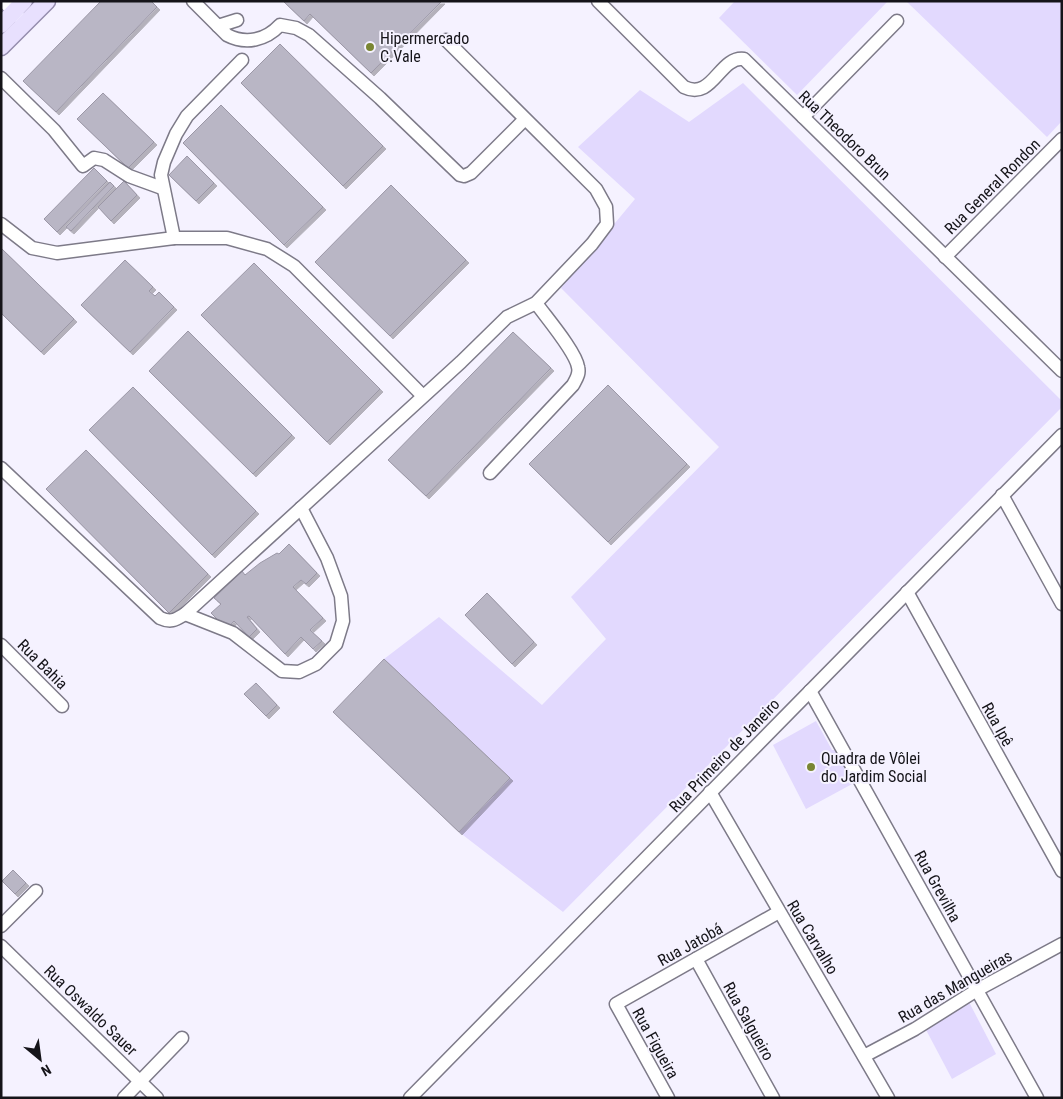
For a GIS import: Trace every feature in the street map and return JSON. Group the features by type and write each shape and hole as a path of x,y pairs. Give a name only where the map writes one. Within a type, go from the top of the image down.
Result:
{"main road":[{"path":"1,25 16,9 46,1"},
{"path":"1,47 16,9"}],"street":[{"path":"193,1 232,38 252,40 265,38 280,25 296,28 309,35 380,98 460,175 464,176 471,173 524,120"},
{"name":"Rua Theodoro Brun","path":"598,1 684,87 693,91 702,90 729,64 739,58 744,59 1062,371"},
{"path":"218,26 237,20"},
{"path":"803,117 897,21"},
{"path":"1,468 160,618 167,621 176,620 185,614 462,362 507,317 536,304 592,244 607,224 606,207 596,189 524,120 446,40"},
{"path":"174,238 160,175 164,162 176,134 187,116 242,60"},
{"path":"1,78 54,130 83,166 94,158 104,160 129,176 162,188"},
{"name":"Rua General Rondon","path":"945,257 1062,139"},
{"path":"1,224 32,248 57,253 174,238 227,238 267,249 294,266 423,396"},
{"path":"490,473 573,385 579,374 578,365 572,352 536,304"},
{"name":"Rua Primeiro de Janeiro","path":"410,1098 1062,435"},
{"path":"1002,495 1062,604"},
{"path":"185,614 233,633 282,671 299,672 316,664 336,644 343,621 341,596 327,558 301,508"},
{"name":"Rua Ipê","path":"907,592 1062,871"},
{"name":"Rua Bahia","path":"1,645 62,706"},
{"name":"Rua Grevilha","path":"810,691 1037,1098"},
{"name":"Rua Carvalho","path":"710,792 888,1098"},
{"path":"1,926 36,891"},
{"name":"Rua Jatobá","path":"616,1004 779,912"},
{"name":"Rua das Mangueiras","path":"864,1056 915,1029 977,990 1062,944"},
{"name":"Rua Oswaldo Sauer","path":"1,946 157,1098"},
{"name":"Rua Salgueiro","path":"696,959 772,1098"},
{"name":"Rua Figueira","path":"616,1004 668,1098"},
{"path":"124,1098 182,1038"}],"shaded area":[{"path":"735,1 888,1 797,95 719,18"},
{"path":"906,1 1062,1 1062,121 1047,137"},
{"path":"743,83 1062,401 1062,407 563,912 459,832 510,778 384,659 439,617 542,705 606,639 571,597 719,447 561,288 635,199 578,147 640,90 689,122"},
{"path":"816,721 832,750 835,750 854,783 806,809 773,745"},
{"path":"969,1002 996,1054 952,1079 924,1026"}],"building":[{"path":"101,1 151,1 157,7 56,112 23,81"},
{"name":"Hipermercado C.Vale","path":"283,1 442,1 371,73 310,14 304,21"},
{"path":"280,44 383,146 343,186 241,83"},
{"path":"103,93 154,142 128,168 77,119"},
{"path":"221,105 323,207 284,245 183,143"},
{"path":"187,156 214,183 196,201 169,175"},
{"path":"94,168 107,181 57,232 44,219"},
{"path":"124,181 137,195 111,221 98,207"},
{"path":"110,182 114,186 71,231 66,227"},
{"path":"391,185 466,260 390,336 315,262"},
{"path":"1,248 74,319 41,352 1,313"},
{"path":"125,260 153,287 149,291 155,296 159,292 174,307 130,352 81,305"},
{"path":"254,263 380,389 327,442 201,315"},
{"path":"188,331 292,435 253,474 149,371"},
{"path":"513,332 551,368 426,496 388,460"},
{"path":"608,385 687,464 608,542 529,464"},
{"path":"133,387 256,511 212,555 89,430"},
{"path":"86,450 208,574 169,613 46,489"},
{"path":"289,544 317,573 306,584 301,580 293,587 323,618 310,630 322,641 313,649 301,637 285,654 249,616 247,617 257,629 249,637 234,621 227,629 211,613 221,604 214,598 242,571 245,575 260,563 277,553 279,554"},
{"path":"487,593 534,642 512,664 465,615"},
{"path":"384,659 510,778 459,832 333,712"},
{"path":"256,683 277,705 266,716 244,694"},
{"path":"13,870 26,883 15,894 2,881"}],"place":[{"name":"Hipermercado C.Vale","path":"370,47"},
{"name":"Quadra de Vôlei do Jardim Social","path":"811,767"}]}
